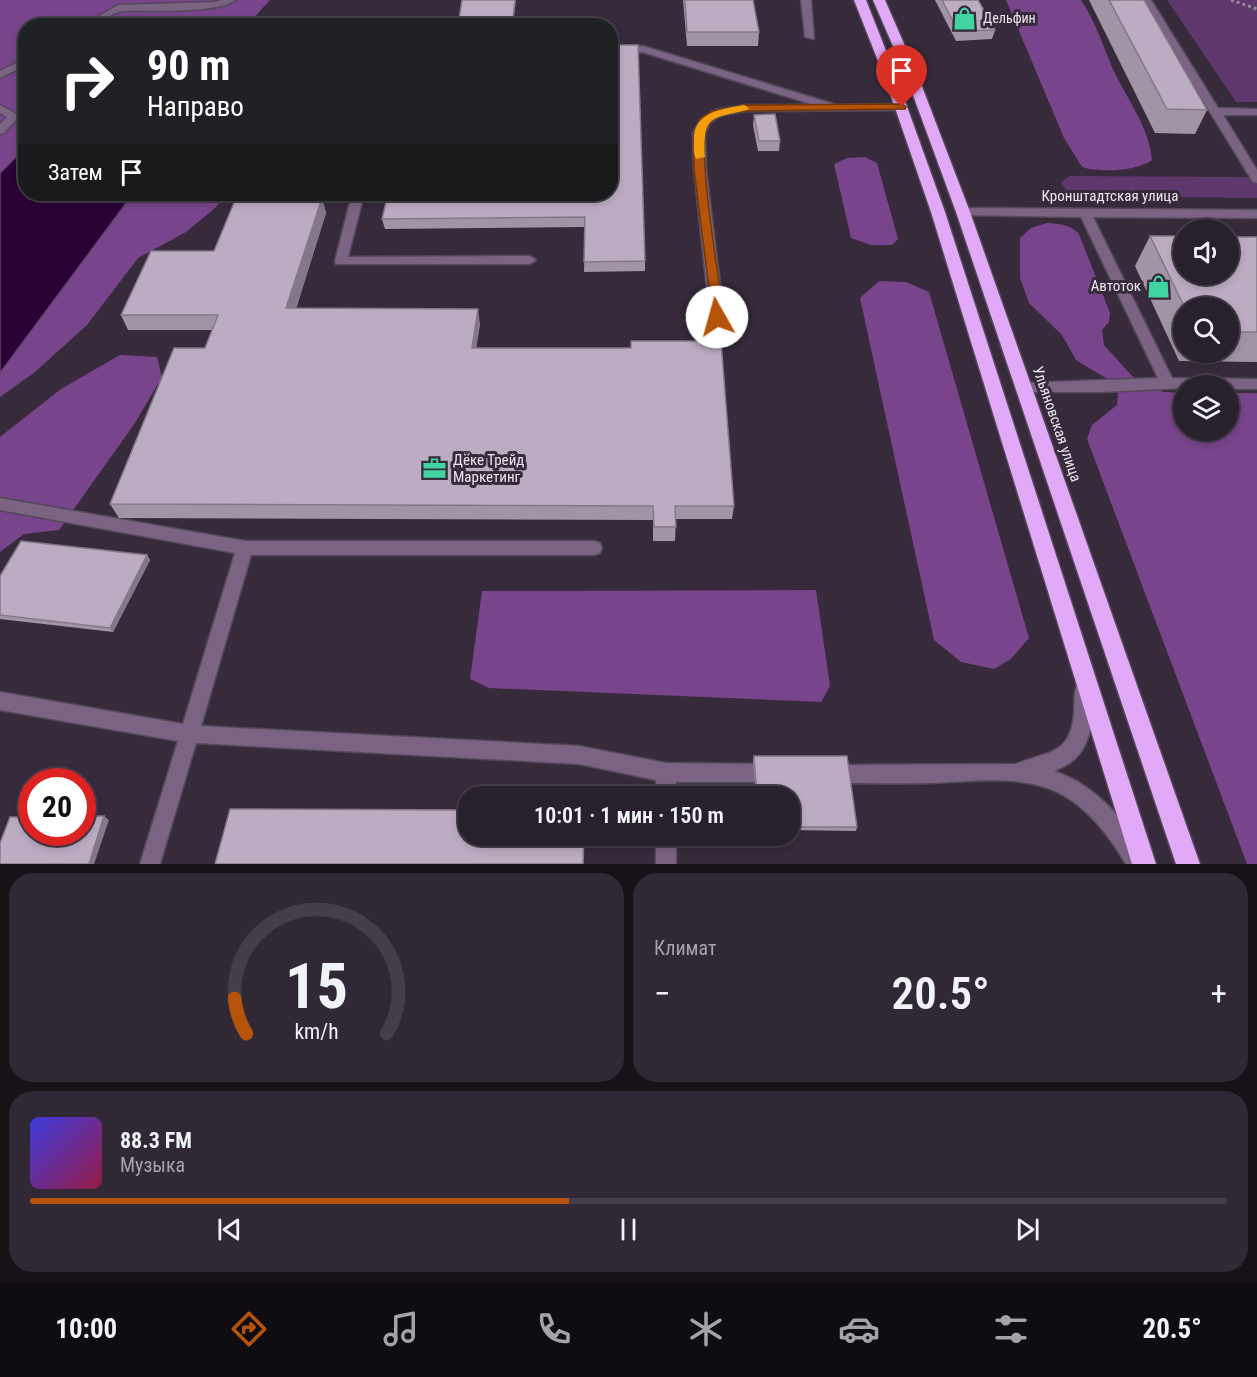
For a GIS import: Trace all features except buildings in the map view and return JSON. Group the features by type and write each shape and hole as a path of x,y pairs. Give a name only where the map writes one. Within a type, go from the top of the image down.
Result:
{"highway":[{"path":"860,0 902,107 938,212 1144,864"},
{"name":"Ульяновская улица","path":"879,0 912,76 963,212 1188,864"},
{"path":"938,212 963,212"}],"street":[{"path":"101,18 118,8 216,5 230,0"},
{"path":"806,0 810,37"},
{"path":"1146,0 1257,179"},
{"path":"618,50 643,50 836,108"},
{"path":"0,75 18,65"},
{"path":"717,317 700,169 699,133 705,121 716,113 745,108 902,107"},
{"path":"0,108 14,116 0,131"},
{"path":"1213,111 1257,112"},
{"path":"356,201 341,261 530,260"},
{"name":"Кронштадтская улица","path":"963,212 1257,214"},
{"path":"1085,212 1167,384"},
{"path":"1024,388 1257,384"},
{"path":"0,504 245,548 594,548"},
{"path":"150,864 245,548"},
{"path":"1013,773 1055,763 1068,755 1078,741 1083,723 1083,671"},
{"path":"0,701 190,734 579,755 666,772 1013,773 1056,782 1075,791 1108,822 1138,864"},
{"path":"666,772 666,786"},
{"path":"666,846 666,864"}],"path":[{"path":"1231,0 1257,9"}],"shaded area":[{"path":"0,0 270,0 253,18 18,18 18,155 0,173"},
{"path":"1006,0 1081,0 1142,124 1152,160 1138,167 1118,170 1082,167 1064,138"},
{"path":"1167,0 1257,0 1257,102 1236,102"},
{"path":"18,155 18,201 128,201 0,373 0,173"},
{"path":"865,157 877,163 898,239 892,245 871,245 851,238 834,164 847,158"},
{"path":"1070,176 1257,177 1257,198 1079,196 1067,192 1061,182"},
{"path":"128,201 221,201 186,232 138,258 87,325 35,372 0,397 0,373"},
{"path":"1047,223 1060,224 1068,226 1079,234 1110,313 1109,322 1102,330 1104,345 1132,376 1163,392 1173,392 1173,441 1239,441 1239,393 1257,393 1257,864 1247,864 1087,439 1092,425 1117,405 1118,393 1109,380 1076,360 1062,335 1029,303 1020,278 1020,238 1031,228"},
{"path":"879,281 906,282 929,292 1029,638 1011,659 994,669 961,662 934,640 860,298"},
{"path":"120,355 157,357 162,377 135,423 59,530 24,534 0,552 0,437 61,389"},
{"path":"816,590 830,686 821,702 489,688 470,679 482,591"}],"slow traffic":[{"path":"699,157 699,133 705,121 716,113 744,108"}],"place":[{"name":"Дельфин","path":"965,18"},
{"name":"Автоток","path":"1159,286"},
{"name":"Дёке Трейд Маркетинг","path":"435,469"}],"route":[{"path":"717,317 700,169 699,133 705,121 716,113 745,108 902,107"}]}
